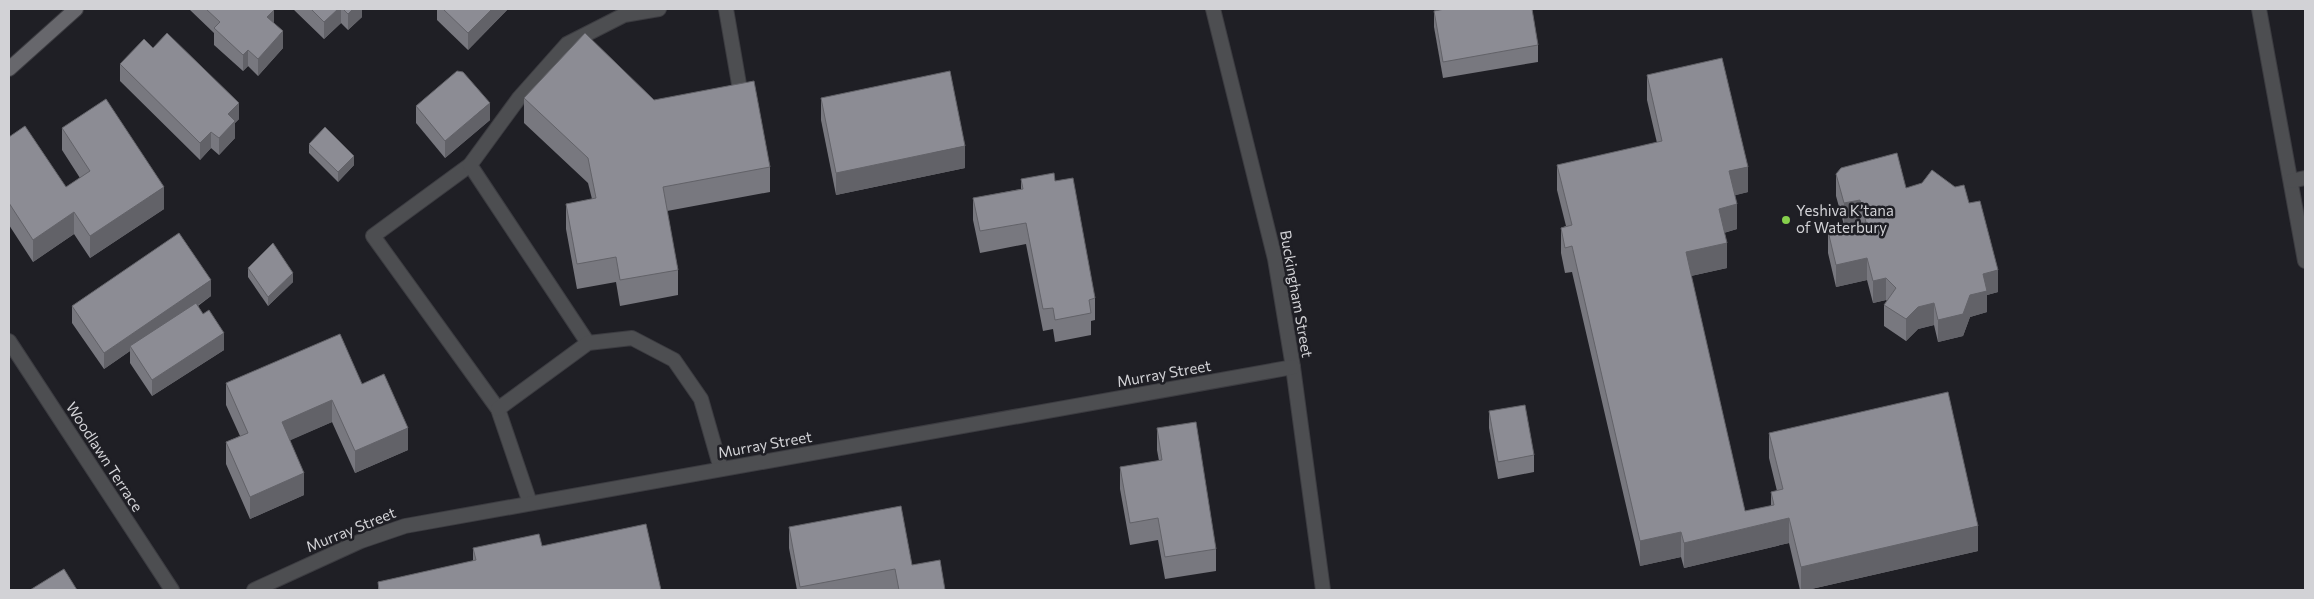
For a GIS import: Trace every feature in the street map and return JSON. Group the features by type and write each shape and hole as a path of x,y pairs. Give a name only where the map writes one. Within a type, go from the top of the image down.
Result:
{"main road":[{"path":"9,68 76,9"}],"street":[{"path":"530,503 498,409 373,236 470,165 519,98 567,44 624,15 659,9"},
{"path":"726,9 739,84"},
{"name":"Buckingham Street","path":"1213,9 1275,259 1293,367 1323,590"},
{"path":"2259,9 2305,261"},
{"path":"470,165 588,342"},
{"path":"2291,181 2305,178"},
{"path":"498,409 588,342 632,338 674,360 701,399 721,469"},
{"name":"Woodlawn Terrace","path":"9,342 172,590"},
{"name":"Murray Street","path":"254,590 385,531 405,526 1293,367"}],"building":[{"path":"206,9 273,9 267,17 283,31 258,59 248,50 243,55 214,28 220,22"},
{"path":"311,9 338,9 324,22"},
{"path":"343,9 353,9 348,14"},
{"path":"443,9 492,9 468,33"},
{"path":"1445,9 1532,9 1538,45 1443,62 1434,11"},
{"path":"167,33 239,103 228,114 235,121 219,138 211,132 200,143 120,64 144,39 153,48"},
{"path":"585,33 654,100 754,81 770,167 663,187 678,270 620,280 616,257 577,264 566,204 596,198 588,158 524,98"},
{"path":"1722,58 1748,167 1729,171 1737,204 1719,209 1727,243 1686,252 1745,511 1774,505 1771,492 1783,489 1769,433 1948,392 1978,526 1801,567 1789,518 1684,543 1681,532 1640,541 1572,246 1565,248 1561,228 1572,225 1557,165 1662,141 1647,75"},
{"path":"457,71 463,72 490,103 445,141 416,106"},
{"path":"950,71 965,146 836,173 821,98"},
{"path":"106,99 164,187 90,236 74,212 33,240 9,203 9,137 25,126 66,187 90,171 62,128"},
{"path":"325,127 354,156 338,172 309,144"},
{"path":"1897,153 1906,188 1922,183 1932,170 1955,187 1964,185 1969,203 1980,201 1998,270 1983,274 1987,291 1970,295 1963,314 1938,320 1934,303 1918,307 1906,319 1884,305 1896,288 1886,278 1873,281 1867,258 1836,265 1828,231 1866,222 1860,200 1844,203 1836,174 1841,168"},
{"path":"1054,173 1055,181 1073,178 1095,298 1089,300 1091,313 1055,320 1053,308 1043,309 1026,223 980,231 973,198 1023,189 1021,179"},
{"path":"179,233 211,280 104,353 72,306"},
{"path":"273,243 293,273 268,297 248,268"},
{"path":"196,303 203,314 209,310 224,333 152,380 130,346"},
{"path":"340,334 362,384 384,374 408,428 355,451 332,400 282,422 304,473 250,497 226,442 248,433 226,383"},
{"path":"1525,405 1534,455 1498,462 1489,411"},
{"path":"1196,422 1216,549 1165,557 1158,518 1130,523 1120,467 1162,460 1157,428"},
{"path":"901,506 912,565 940,560 945,590 899,590 895,569 800,587 789,527"},
{"path":"646,524 661,590 379,590 378,582 476,560 473,548 539,534 542,546"},
{"path":"64,569 77,590 30,590"}],"place":[{"name":"Yeshiva K’tana of Waterbury","path":"1786,220"}]}
